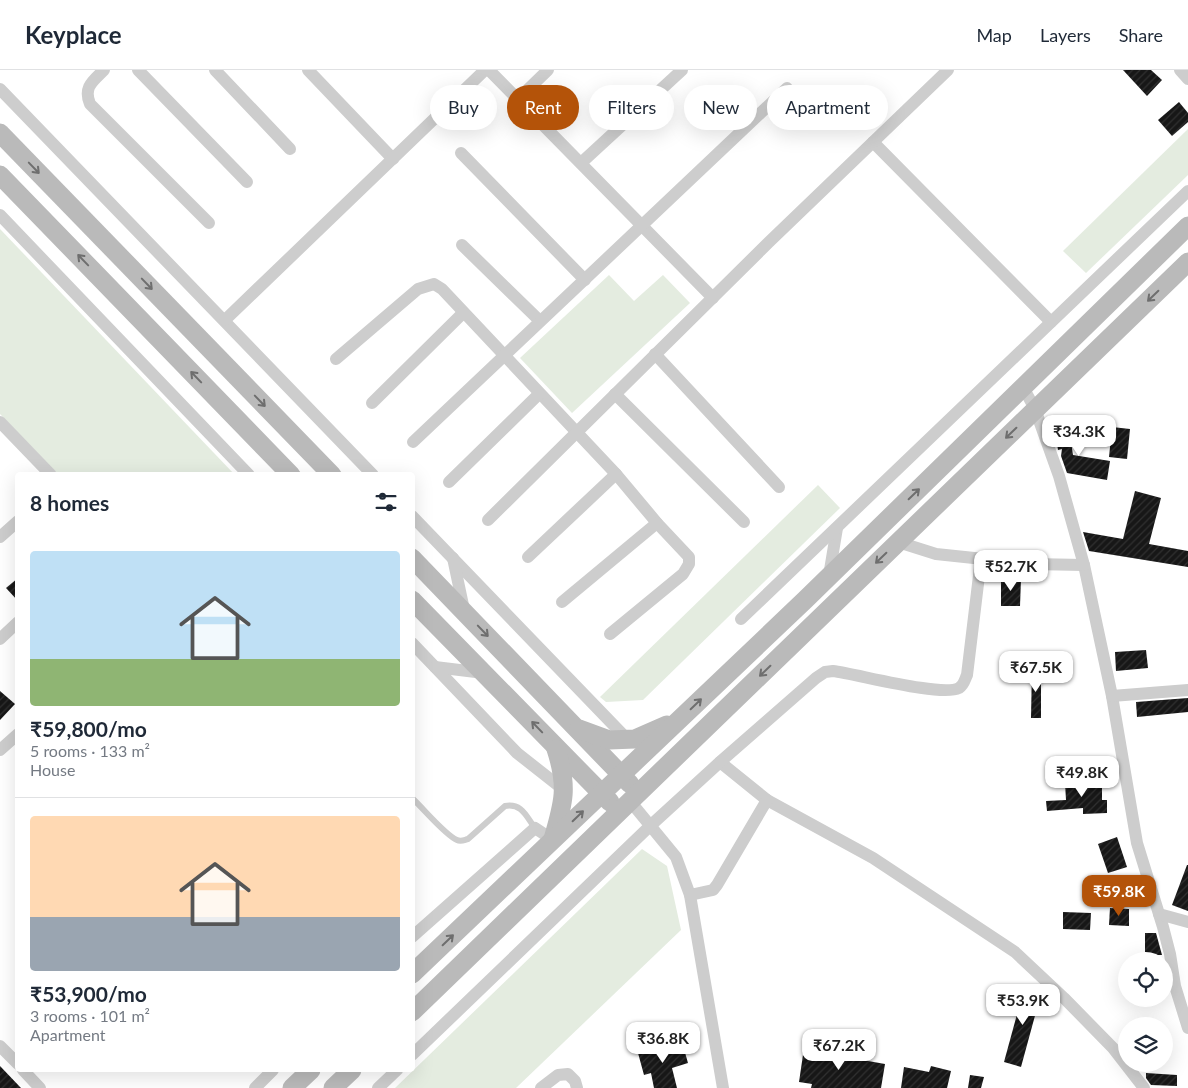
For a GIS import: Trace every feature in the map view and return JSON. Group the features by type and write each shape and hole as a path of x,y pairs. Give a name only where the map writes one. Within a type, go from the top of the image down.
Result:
{"street":[{"path":"104,70 87,91 90,104 209,223"},
{"path":"138,70 247,182"},
{"path":"215,70 290,149"},
{"path":"308,70 393,158"},
{"path":"225,320 485,70"},
{"path":"489,70 507,89"},
{"path":"533,85 548,70"},
{"path":"581,164 682,70"},
{"path":"488,520 655,354 948,70"},
{"path":"1180,70 1188,79"},
{"path":"0,89 370,472"},
{"path":"413,442 767,107"},
{"path":"548,130 713,298"},
{"path":"0,133 329,472"},
{"path":"873,142 1051,322"},
{"path":"461,153 585,280"},
{"path":"0,175 288,472"},
{"path":"741,619 1188,191"},
{"path":"0,215 246,472"},
{"path":"416,967 553,840 829,576 1188,226"},
{"path":"462,244 540,321"},
{"path":"415,1009 1188,262"},
{"path":"336,358 418,289 434,284 442,289 616,474 657,523 689,557 689,564 683,574 610,634"},
{"path":"372,403 463,313"},
{"path":"655,354 779,487"},
{"path":"1023,387 1035,409 1059,476 1084,565 1112,696 1137,843 1159,914 1170,954 1175,986 1188,1028"},
{"path":"449,482 539,394"},
{"path":"615,394 744,522"},
{"path":"0,422 48,472"},
{"path":"528,557 616,474"},
{"path":"415,519 627,739"},
{"path":"1,533 15,523"},
{"path":"562,602 657,523"},
{"path":"829,576 836,528"},
{"path":"898,542 936,554 1031,564 1084,565"},
{"path":"453,558 464,612"},
{"path":"415,1052 650,826 816,678 825,672 840,672 904,685 947,690 959,688 964,683 967,675 981,559"},
{"path":"415,561 621,775 629,802 676,857 690,895 722,1088"},
{"path":"415,603 602,793 629,802"},
{"path":"0,639 15,625"},
{"path":"415,646 517,753 564,790"},
{"path":"435,667 484,673"},
{"path":"1112,696 1188,690"},
{"path":"576,728 609,740 635,739 676,722"},
{"path":"0,750 15,737"},
{"path":"553,840 563,805 564,790 562,769 556,746"},
{"path":"720,762 767,800 873,858 1016,952 1113,1048 1144,1088"},
{"path":"690,895 713,890 717,886 767,800"},
{"path":"415,934 535,828 553,840"},
{"path":"1159,914 1188,922"},
{"path":"0,1046 15,1061"},
{"path":"25,1072 40,1088"},
{"path":"255,1088 271,1072"},
{"path":"292,1088 309,1072"},
{"path":"334,1088 350,1072"},
{"path":"378,1088 395,1072"},
{"path":"541,1088 558,1075 568,1074 575,1081 577,1088"}],"lane":[{"path":"415,801 450,835 458,840 468,839 505,806 513,804 519,806 535,828"}],"shaded area":[{"path":"1188,129 1188,175 1086,273 1063,251"},
{"path":"0,229 232,472 56,472 0,414"},
{"path":"609,275 634,301 663,275 690,303 572,413 520,358"},
{"path":"818,485 840,508 643,700 606,702 600,697"},
{"path":"642,849 667,866 681,930 516,1088 395,1088 412,1072 415,1072 415,1069"}],"building":[{"path":"1123,70 1151,70 1162,80 1147,96"},
{"path":"1179,102 1188,113 1188,122 1172,136 1158,120"},
{"path":"1068,422 1073,455 1110,461 1107,480 1067,473 1061,456 1062,449 1058,450 1054,424"},
{"path":"1112,427 1130,429 1127,459 1109,457"},
{"path":"1135,491 1161,498 1149,544 1188,551 1188,567 1089,551 1083,532 1123,539"},
{"path":"1001,579 1021,579 1020,606 1001,606"},
{"path":"15,580 15,598 6,588"},
{"path":"1146,650 1148,668 1116,671 1115,652"},
{"path":"1032,667 1041,667 1041,718 1031,718"},
{"path":"0,691 15,704 0,720"},
{"path":"1188,698 1188,712 1137,717 1136,702"},
{"path":"1102,781 1102,800 1107,800 1107,813 1083,814 1083,808 1047,811 1046,801 1066,800 1065,783"},
{"path":"1117,837 1127,867 1108,873 1098,844"},
{"path":"1188,865 1188,911 1172,905"},
{"path":"1110,908 1129,909 1129,926 1109,925"},
{"path":"1063,912 1091,913 1090,930 1063,929"},
{"path":"1145,933 1156,933 1161,952 1145,952"},
{"path":"1025,985 1042,990 1021,1067 1004,1062"},
{"path":"682,1042 688,1063 672,1068 677,1088 654,1088 651,1073 644,1075 638,1053"},
{"path":"804,1048 858,1056 857,1059 885,1064 881,1088 811,1088 812,1084 799,1082"},
{"path":"0,1066 21,1088 0,1088"},
{"path":"931,1066 951,1071 947,1088 901,1088 904,1067 929,1072"},
{"path":"1146,1073 1177,1075 1177,1086 1151,1085 1146,1078"},
{"path":"970,1075 984,1077 981,1088 968,1088"}]}
